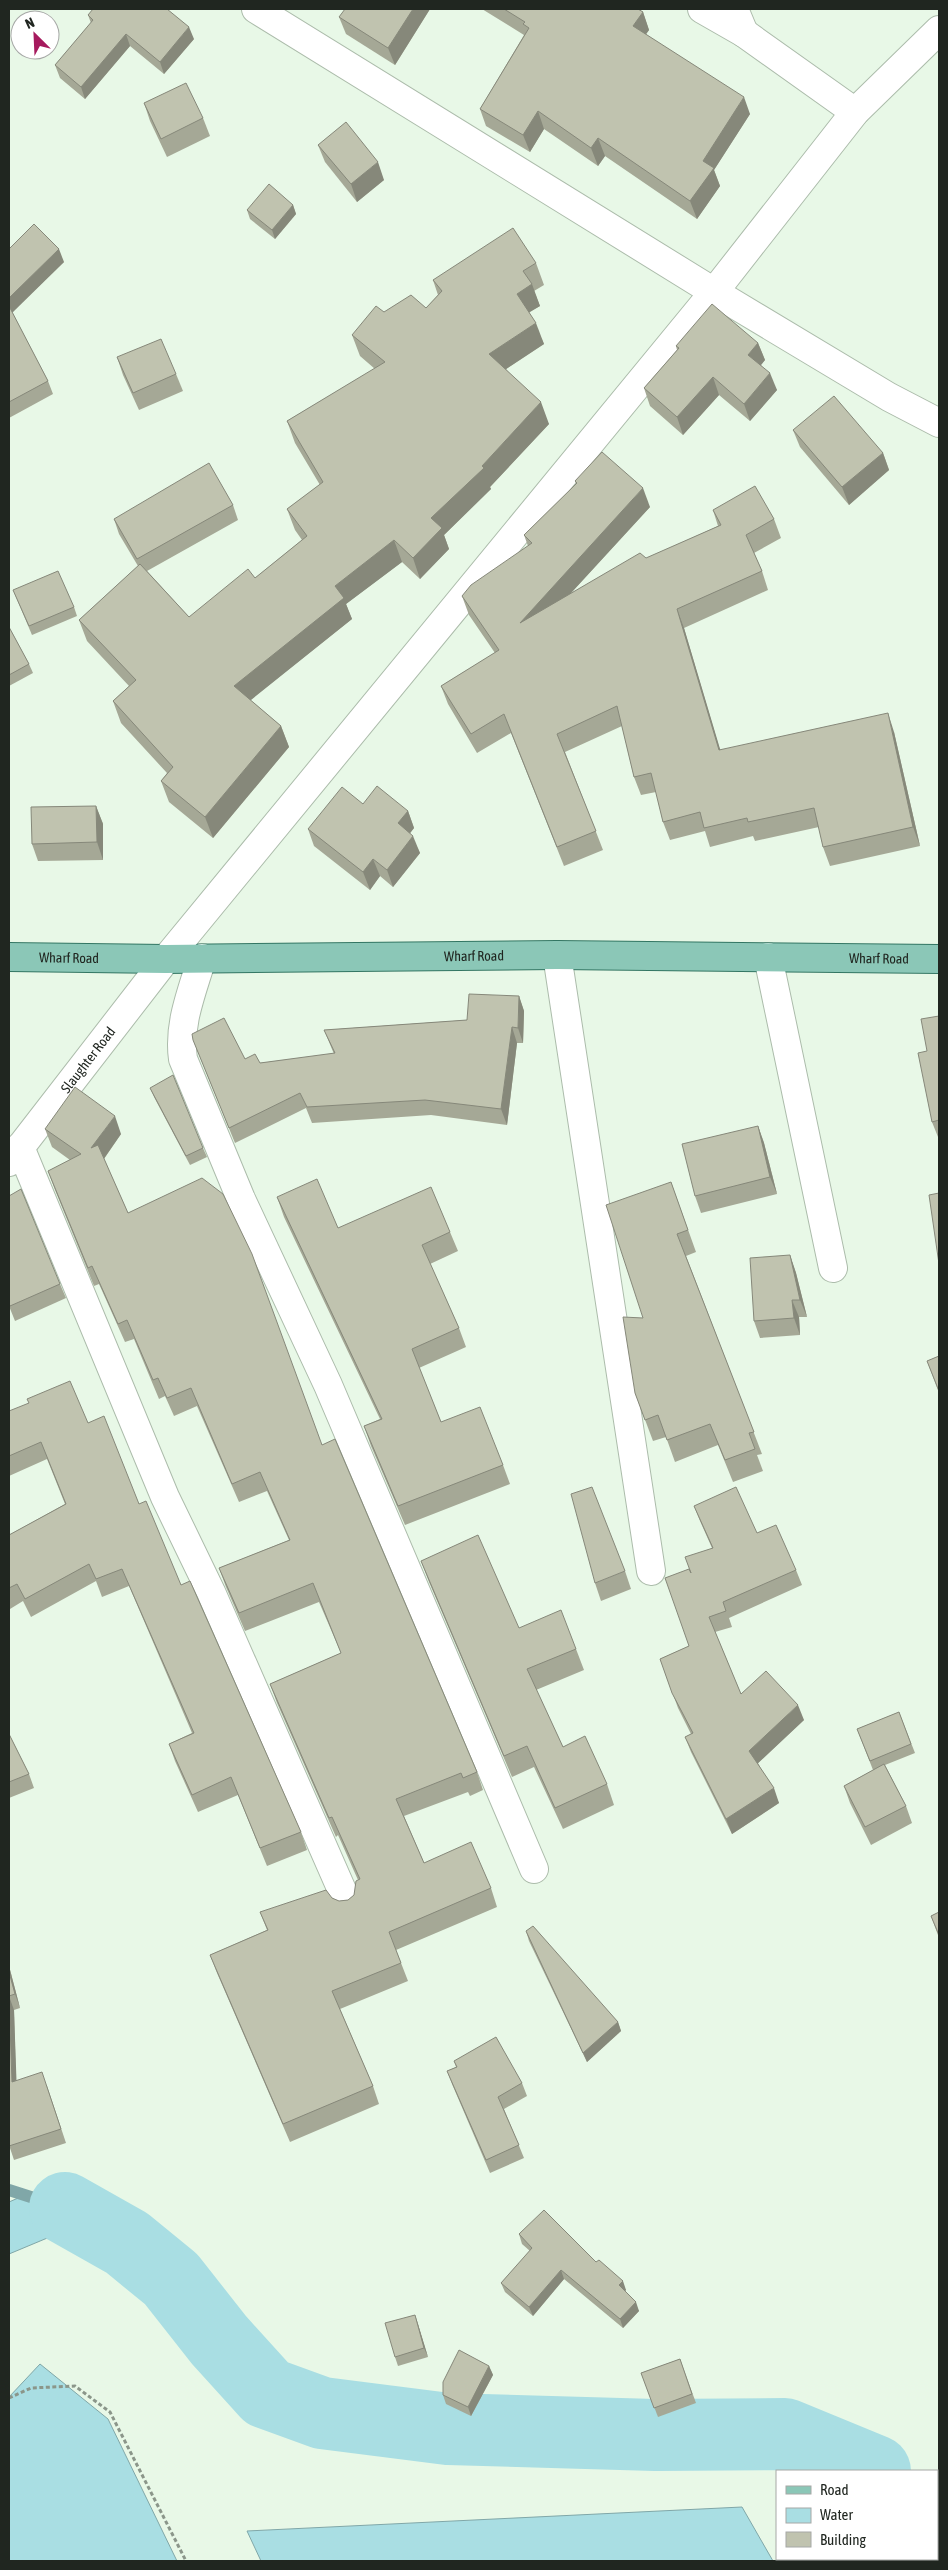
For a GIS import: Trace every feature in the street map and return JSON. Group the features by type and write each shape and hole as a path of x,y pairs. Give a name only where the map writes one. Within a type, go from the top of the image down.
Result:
{"main road":[{"name":"Wharf Road","path":"9,957 166,959 557,955 939,959"}],"street":[{"path":"256,9 714,292 889,397 939,423"},
{"path":"702,9 739,21 855,112"},
{"name":"Slaughter Road","path":"14,1154 166,959 714,292 855,112 939,30"},
{"path":"557,955 651,1571"},
{"path":"202,958 184,1020 181,1045 183,1059 241,1198 328,1385 534,1869"},
{"path":"768,958 833,1268"},
{"path":"14,1154 165,1497 211,1592 348,1904"}],"path":[{"path":"9,2398 31,2388 75,2386 110,2412 186,2561"}],"water":[{"path":"25,2195 65,2208 88,2221 9,2254 9,2202"},
{"path":"40,2364 108,2419 177,2561 9,2561 9,2397"},
{"path":"742,2507 773,2561 261,2561 247,2531"}],"building":[{"path":"93,9 167,9 189,27 160,62 126,34 81,87 55,65 93,20 88,15"},
{"path":"345,9 413,9 388,48 339,17"},
{"path":"504,9 638,9 643,12 633,26 744,97 703,161 714,168 690,201 598,138 591,148 538,111 523,135 480,109 529,28 523,24 525,22"},
{"path":"186,83 203,118 161,139 144,103"},
{"path":"346,122 378,162 351,184 318,145"},
{"path":"269,184 293,205 272,230 247,210"},
{"path":"34,224 59,249 9,298 9,249"},
{"path":"513,228 536,263 523,271 532,284 517,294 536,323 489,354 541,402 482,466 484,468 431,518 442,528 413,558 394,540 335,586 344,598 234,686 281,726 205,817 161,781 173,767 113,701 136,680 79,620 140,564 189,617 248,569 255,578 307,536 287,509 323,482 287,421 385,362 352,335 376,306 384,312 411,295 426,308 442,291 433,280"},
{"path":"712,304 758,343 748,355 770,373 744,404 713,377 677,417 644,388 679,348 676,346"},
{"path":"9,306 48,381 9,402"},
{"path":"161,339 176,374 133,393 117,357"},
{"path":"834,396 883,453 842,487 793,430"},
{"path":"602,452 643,488 520,623 640,553 646,558 721,525 713,510 755,486 774,519 746,535 762,571 677,609 719,750 888,713 913,827 823,847 814,808 748,822 747,818 704,828 700,812 663,822 651,773 634,777 617,706 557,734 596,831 557,847 504,714 471,734 441,686 499,650 462,596 471,585 532,543 524,535 577,483 575,481"},
{"path":"209,463 233,505 137,559 114,519"},
{"path":"58,571 74,607 29,626 13,590"},
{"path":"9,627 29,664 9,675"},
{"path":"377,786 408,811 398,823 413,836 387,870 373,859 363,872 308,829 342,787 363,804"},
{"path":"96,806 97,842 32,844 31,807"},
{"path":"469,994 519,996 518,1028 512,1027 501,1109 425,1100 307,1107 300,1093 229,1128 192,1034 224,1018 245,1059 255,1054 260,1063 335,1053 324,1030 467,1020"},
{"path":"939,1016 939,1120 932,1122 918,1053 927,1051 921,1019"},
{"path":"173,1075 203,1148 186,1156 150,1088"},
{"path":"75,1087 115,1116 91,1148 98,1145 128,1213 202,1178 223,1194 252,1254 322,1445 335,1439 477,1772 463,1778 461,1773 396,1799 424,1863 471,1842 491,1888 389,1932 401,1963 332,1991 373,2086 283,2124 210,1955 268,1930 260,1912 326,1890 332,1898 339,1901 348,1900 354,1895 356,1881 360,1879 332,1817 329,1818 270,1684 341,1653 313,1583 239,1613 219,1568 290,1540 260,1472 232,1484 191,1388 167,1398 158,1378 153,1380 127,1320 118,1324 92,1266 88,1268 48,1171 81,1154 45,1129"},
{"path":"758,1126 770,1177 695,1196 682,1144"},
{"path":"317,1179 338,1228 431,1187 450,1232 422,1245 459,1328 412,1349 441,1422 480,1407 503,1465 398,1506 364,1426 382,1419 277,1197"},
{"path":"671,1182 688,1230 677,1234 754,1432 749,1433 755,1449 725,1460 710,1424 667,1440 658,1415 645,1420 635,1393 623,1317 643,1318 606,1205"},
{"path":"21,1189 60,1284 10,1306 9,1196"},
{"path":"939,1193 939,1264 929,1195"},
{"path":"790,1255 800,1300 792,1300 794,1318 754,1321 750,1258"},
{"path":"939,1356 939,1391 927,1361"},
{"path":"70,1381 88,1423 104,1416 139,1504 146,1501 181,1585 190,1581 301,1832 260,1848 231,1777 192,1795 169,1744 194,1733 122,1569 96,1579 89,1564 25,1599 17,1584 9,1588 9,1535 66,1504 41,1442 9,1456 9,1411 29,1403 27,1399"},
{"path":"592,1487 625,1571 595,1583 571,1494"},
{"path":"736,1487 757,1533 776,1525 796,1570 723,1602 726,1611 709,1617 741,1694 766,1671 798,1705 749,1751 774,1788 726,1819 685,1737 693,1733 672,1693 660,1659 689,1646 665,1578 689,1569 691,1573 685,1557 713,1548 694,1506"},
{"path":"478,1535 519,1628 561,1610 576,1649 527,1669 563,1747 585,1736 607,1784 555,1808 527,1746 504,1756 421,1561"},
{"path":"899,1712 911,1744 870,1761 857,1729"},
{"path":"9,1734 29,1774 9,1782"},
{"path":"884,1764 906,1806 865,1827 844,1786"},
{"path":"939,1912 939,1935 931,1916"},
{"path":"533,1926 618,2022 583,2053 526,1931"},
{"path":"9,1972 15,1994 9,1996"},
{"path":"9,1996 12,2082 42,2072 61,2129 9,2146"},
{"path":"496,2037 522,2083 498,2097 519,2145 486,2160 447,2071 457,2067 454,2061"},
{"path":"544,2210 596,2262 599,2260 623,2281 619,2285 636,2302 620,2319 561,2270 529,2307 501,2283 532,2248 519,2234"},
{"path":"415,2315 424,2348 395,2357 385,2323"},
{"path":"459,2350 489,2366 468,2407 443,2395 443,2382"},
{"path":"680,2359 692,2394 654,2408 641,2373"}],"waterway":[{"path":"9,2190 65,2208"},
{"path":"65,2208 127,2243 171,2279 219,2340 267,2393 322,2413 448,2429 655,2435 785,2434 873,2470"}]}
